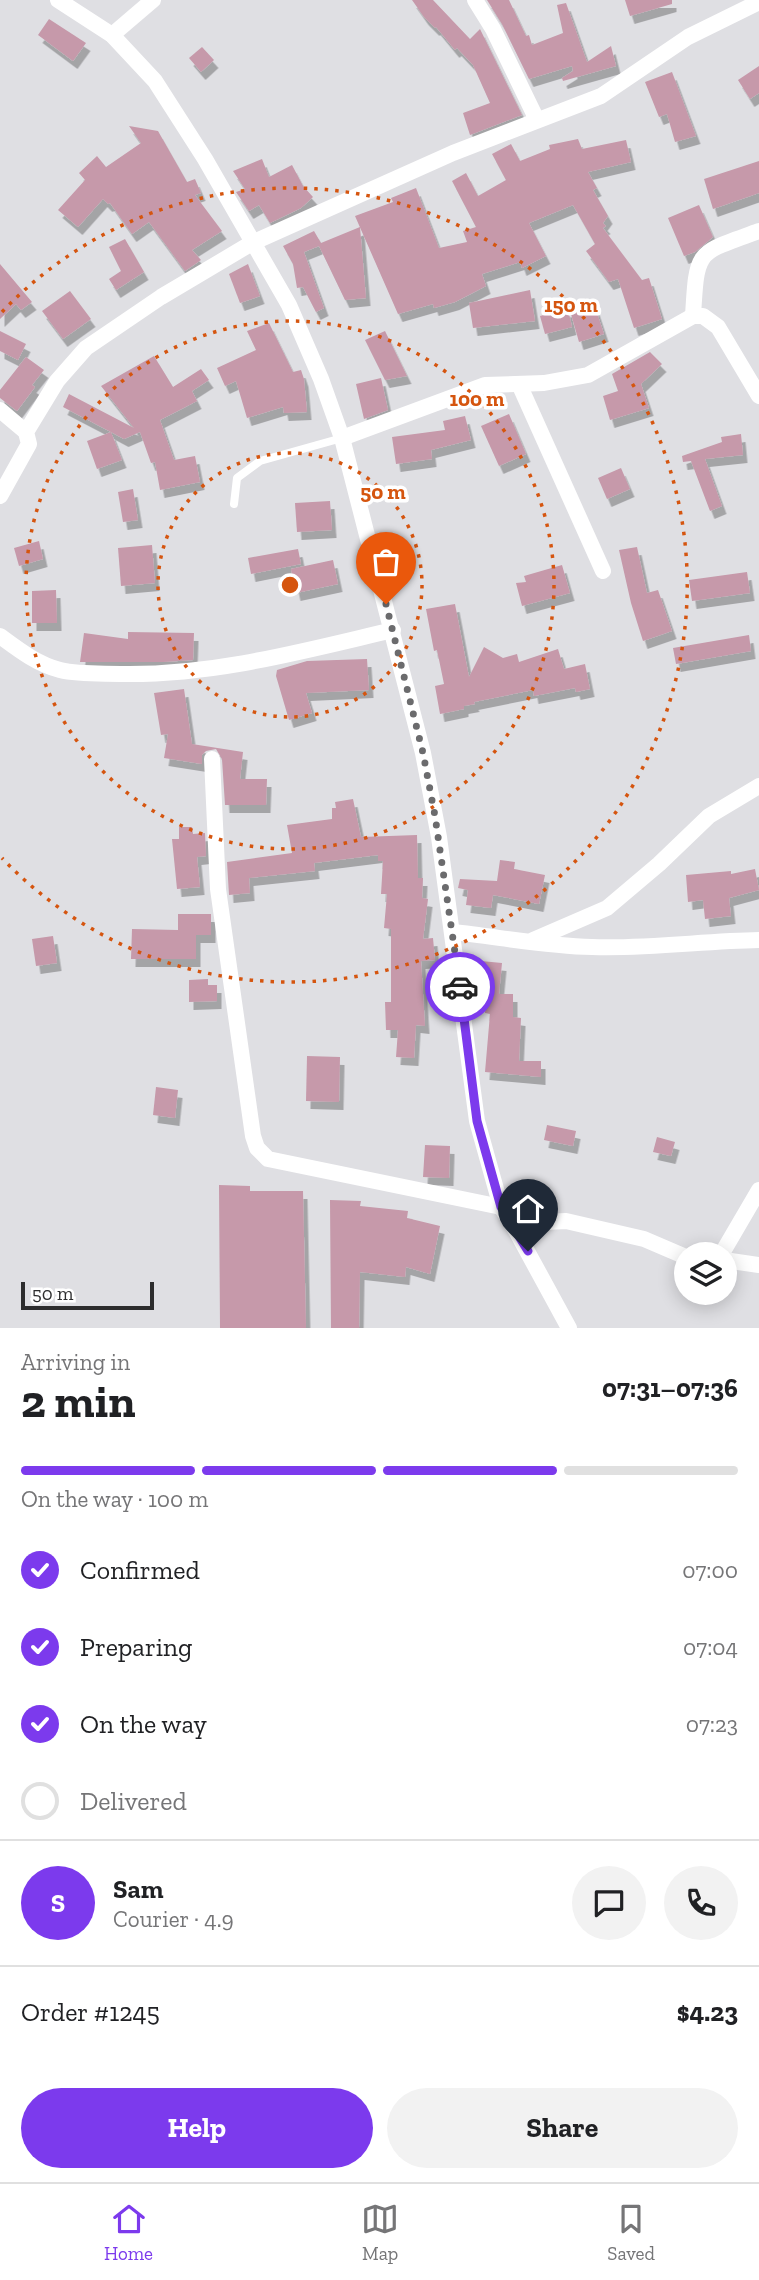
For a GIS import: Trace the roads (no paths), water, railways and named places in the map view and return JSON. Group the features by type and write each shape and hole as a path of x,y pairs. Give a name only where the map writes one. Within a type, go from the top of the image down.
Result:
{"street":[{"path":"58,0 112,35 155,81 205,159 289,305 306,341 342,438 423,753 453,932 477,1121 501,1207 569,1328"},
{"path":"112,35 153,0"},
{"path":"475,0 493,29 537,120"},
{"path":"26,432 57,381 86,348 161,298 252,243 453,153 601,96 688,37 755,2"},
{"path":"693,316 695,274 701,257 716,247 759,231"},
{"path":"342,438 485,385 544,383 588,375 693,316 703,316 718,327 759,396"},
{"path":"519,384 603,571"},
{"path":"0,411 26,432 29,444 0,496"},
{"path":"0,636 28,657 59,670 80,673 168,674 239,665 393,630"},
{"path":"212,759 218,889 253,1136 257,1148 268,1159 501,1207"},
{"path":"531,940 607,908 659,864 709,816 759,786"},
{"path":"453,932 590,947 664,947 712,941 759,940"},
{"path":"729,1242 759,1190"},
{"path":"515,1229 526,1223 566,1220 644,1239 674,1252"},
{"path":"737,1261 759,1265"}],"lane":[{"path":"234,504 237,478 260,461 342,438"}]}
